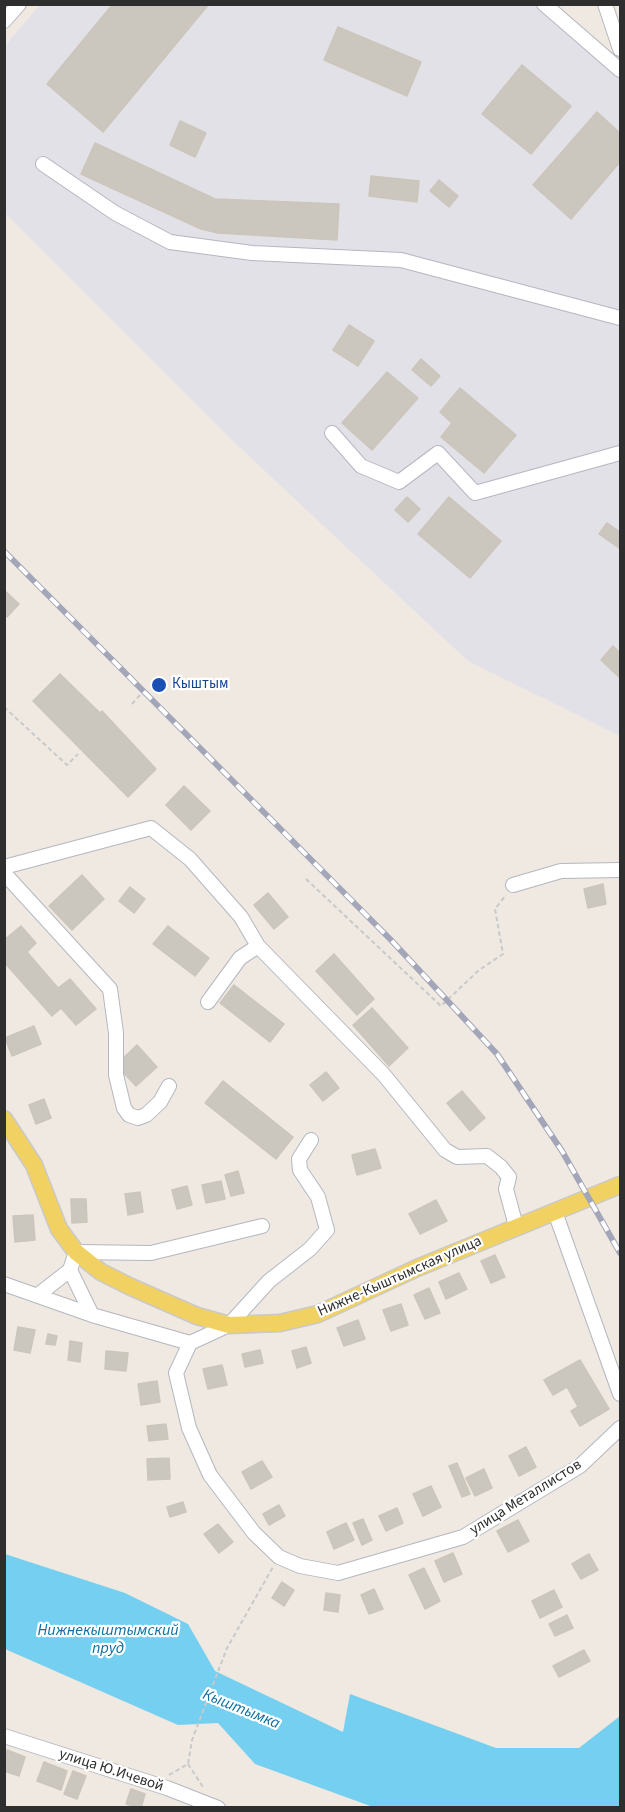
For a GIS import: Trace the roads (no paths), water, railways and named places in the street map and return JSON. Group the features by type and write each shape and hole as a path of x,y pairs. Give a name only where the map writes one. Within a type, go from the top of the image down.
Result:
{"main road":[{"path":"4,1119 34,1165 58,1229 76,1251 101,1272 131,1287 196,1316 229,1324"},
{"name":"Нижне-Кыштымская улица","path":"229,1324 280,1323 318,1314 417,1268 621,1185"}],"street":[{"path":"4,21 19,4"},
{"path":"544,4 621,70"},
{"path":"606,4 621,15"},
{"path":"606,4 621,49"},
{"path":"43,164 115,213 171,242 252,254 401,260 621,318"},
{"path":"332,433 361,466 399,482 438,453 475,493 621,453"},
{"path":"4,867 151,828 190,859 241,917 258,946 384,1075 445,1150 457,1156 487,1156 501,1167 509,1177 507,1190 516,1226"},
{"path":"513,885 561,871 621,870"},
{"path":"4,873 110,989 116,1033 116,1075 124,1108 129,1115 138,1118 146,1115 160,1102 169,1086"},
{"path":"208,1002 240,958 258,946"},
{"path":"229,1324 268,1281 310,1249 327,1230 318,1197 300,1170 298,1159 310,1140"},
{"path":"555,1212 621,1394"},
{"path":"38,1295 70,1270 76,1251 151,1253 262,1226"},
{"path":"70,1270 92,1315"},
{"path":"4,1284 92,1315 190,1344"},
{"name":"Нижне-Кыштымская улица","path":"190,1344 229,1324"},
{"name":"улица Металлистов","path":"190,1344 176,1373 189,1428 210,1475 254,1533 279,1557 300,1566 338,1573 463,1537 580,1466 621,1428"},
{"name":"улица Ю.Ичевой","path":"4,1737 153,1784 217,1808"}],"water":[{"name":"Нижнекыштымский пруд","path":"5,1554 125,1593 188,1624 215,1671 343,1732 350,1694 496,1748 579,1748 620,1716 620,1807 373,1807 255,1764 218,1723 178,1725 5,1649"}],"railway":[{"path":"4,551 391,940 497,1054 562,1151 620,1253"}],"place":[{"name":"Кыштым","path":"159,685"}],"water label":[{"name":"Кыштымка","path":"241,1710"}]}
